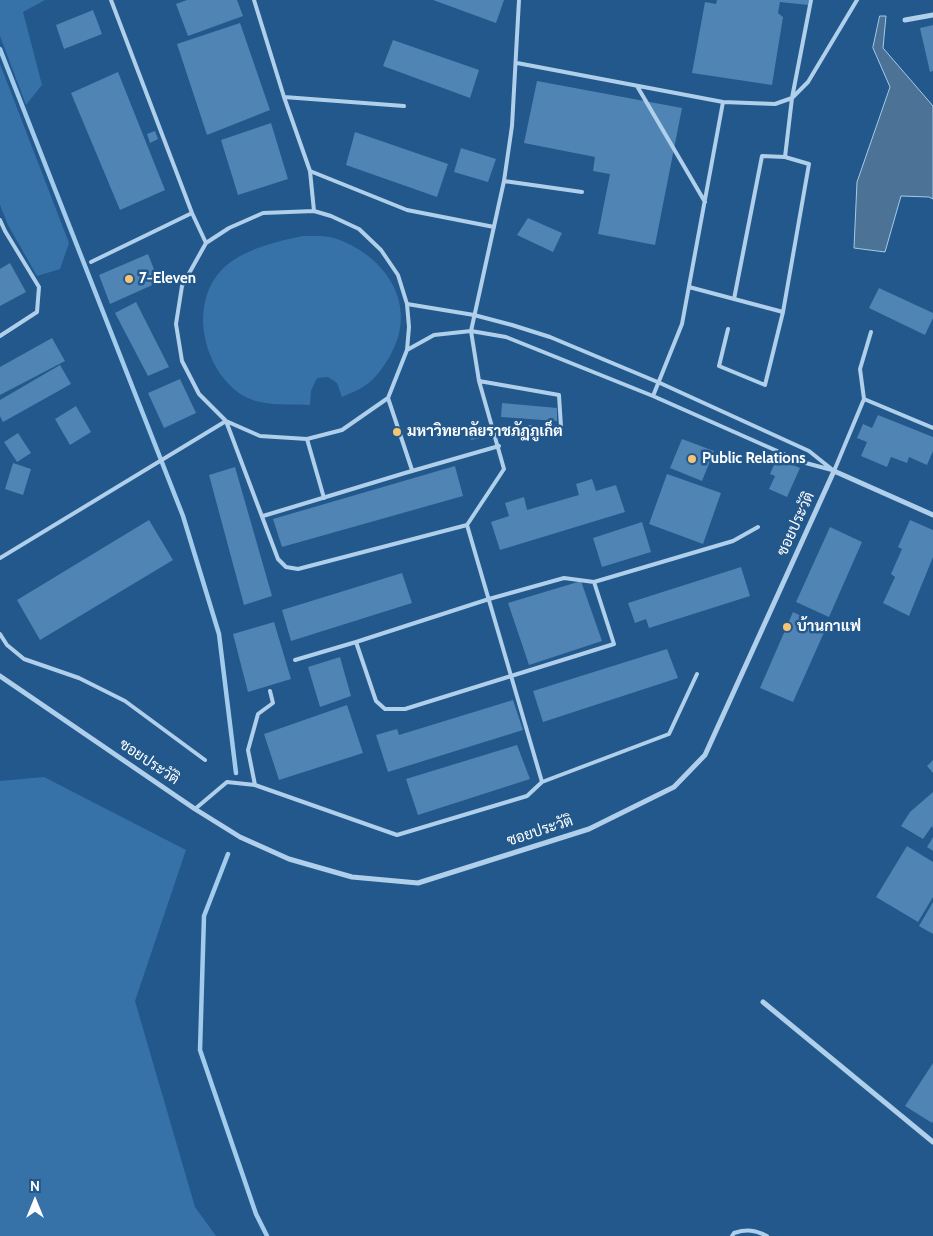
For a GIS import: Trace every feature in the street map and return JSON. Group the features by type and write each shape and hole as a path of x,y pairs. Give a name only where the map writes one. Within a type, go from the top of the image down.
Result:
{"street":[{"path":"905,20 933,15"},
{"path":"834,471 933,515"},
{"name":"ซอยประวัติ","path":"0,676 195,809 240,837 289,859 352,877 418,883 590,829 674,787 705,755 834,471"},
{"path":"763,1002 933,1142"}],"lane":[{"path":"111,0 192,213 206,243"},
{"path":"254,0 284,97 310,171 314,210"},
{"path":"226,421 278,559 286,567 298,569 467,525 504,469 479,381 471,331 504,181 512,126 519,0"},
{"path":"785,157 792,98 811,0"},
{"path":"517,63 723,102 775,104 792,98 808,82 857,0"},
{"path":"637,86 705,202"},
{"path":"284,97 404,106"},
{"path":"653,396 660,383 682,324 723,102"},
{"path":"728,329 719,366 765,385 783,312 809,164 785,157 762,156 734,299"},
{"path":"310,171 406,210 494,227"},
{"path":"504,181 582,192"},
{"path":"314,210 358,229 381,250 398,275 407,304 409,327 406,350 388,398 342,430 307,439 260,436 226,421 199,394 190,378 182,361 176,324 182,286 206,243 229,228 264,213 314,210"},
{"path":"91,262 192,213"},
{"path":"0,220 39,287 37,312 0,336"},
{"path":"0,234 5,231"},
{"path":"689,287 783,312"},
{"path":"407,304 474,315 512,324 550,337 660,383 809,451 834,471"},
{"path":"406,350 434,335 471,331 506,337 653,396 802,462 834,471"},
{"path":"834,471 864,399 860,369 872,332"},
{"path":"479,381 558,395 561,427 493,428"},
{"path":"388,398 412,470"},
{"path":"864,399 933,428"},
{"path":"0,558 226,421"},
{"path":"307,439 324,498"},
{"path":"263,516 412,470 499,446"},
{"path":"467,525 542,782"},
{"path":"295,660 564,578 594,582 733,541 758,527"},
{"path":"356,642 376,701 384,709 405,709 614,644 594,582"},
{"path":"0,634 8,645 24,659 79,678 125,701 204,760"},
{"path":"195,809 227,782 255,785 397,835 527,796 542,782 669,734 697,674"},
{"path":"255,785 248,750 258,714 273,703 270,690"},
{"path":"732,1236 734,1233 743,1230 756,1230 767,1236"}],"shaded area":[{"path":"0,0 45,0 23,12 42,85 26,105 0,36"},
{"path":"880,16 886,16 883,48 933,106 933,199 929,197 901,196 885,252 854,248 857,182 890,87 873,48"},
{"path":"0,64 69,243 60,269 37,276 8,225 0,205"},
{"path":"303,236 325,236 337,239 355,247 383,271 393,286 399,302 401,319 398,337 390,356 373,379 363,387 342,397 337,383 328,377 317,378 311,391 310,405 273,404 255,401 239,393 225,380 207,347 204,309 208,291 218,274 240,256 266,245"},
{"path":"44,777 186,850 135,1001 195,1207 216,1236 0,1236 0,781"}],"building":[{"path":"187,0 237,0 243,16 188,36 176,4"},
{"path":"433,0 504,0 496,23"},
{"path":"717,0 809,0 808,5 780,2 778,13 783,17 772,85 692,73 705,2 716,4"},
{"path":"93,10 102,34 64,49 56,25"},
{"path":"240,23 270,110 207,135 177,44"},
{"path":"933,25 933,71 930,72 920,28"},
{"path":"393,40 479,70 470,98 383,66"},
{"path":"118,72 165,190 120,210 71,93"},
{"path":"537,81 682,108 655,245 598,234 610,174 593,171 595,157 524,143"},
{"path":"271,123 288,179 238,195 221,140"},
{"path":"155,131 158,139 150,143 147,134"},
{"path":"355,132 448,164 437,197 346,165"},
{"path":"461,148 496,159 488,182 454,172"},
{"path":"528,218 562,233 553,252 517,235"},
{"name":"7-Eleven","path":"148,254 159,282 110,304 99,275"},
{"path":"10,263 26,292 0,306 0,269"},
{"path":"879,288 933,313 933,318 925,335 869,308"},
{"path":"136,302 169,367 148,376 115,313"},
{"path":"52,338 65,361 0,395 0,367"},
{"path":"60,365 71,384 3,422 0,416 0,400"},
{"path":"180,379 196,413 164,428 148,393"},
{"path":"502,403 557,408 557,421 501,417"},
{"path":"76,406 91,432 70,445 55,419"},
{"path":"878,415 933,437 933,451 927,465 909,457 907,463 891,457 887,467 861,456 867,442 857,438 863,424 872,428"},
{"path":"478,429 480,438 471,440 469,432"},
{"path":"18,433 31,453 17,462 4,442"},
{"name":"Public Relations","path":"682,439 714,451 702,481 670,468"},
{"path":"777,458 800,468 787,497 769,489 775,476 770,474"},
{"path":"13,463 31,469 23,495 5,489"},
{"path":"455,466 463,496 282,547 273,519"},
{"path":"235,467 272,596 244,605 209,475"},
{"path":"667,474 721,493 703,544 649,524"},
{"path":"592,479 596,491 616,485 625,512 500,550 491,522 509,516 505,503 524,497 527,510 579,495 576,484"},
{"path":"149,520 173,560 40,640 17,600"},
{"path":"910,520 933,530 933,557 909,616 883,603 895,577 891,574 902,549 898,547"},
{"path":"642,522 651,552 602,567 593,538"},
{"path":"830,527 862,542 829,617 796,602"},
{"path":"741,567 750,596 649,628 646,619 635,623 628,603"},
{"path":"402,573 412,603 291,641 282,610"},
{"path":"581,581 602,641 529,665 508,603"},
{"path":"793,612 826,628 793,702 760,688"},
{"path":"274,622 291,679 248,692 233,634"},
{"path":"667,649 678,678 543,722 533,691"},
{"path":"340,657 351,696 320,707 308,667"},
{"path":"513,700 523,730 388,772 376,735 397,729 399,735"},
{"path":"347,705 363,753 279,780 264,734"},
{"path":"517,745 530,779 418,815 406,779"},
{"path":"933,760 933,773 927,766"},
{"path":"933,792 933,829 932,826 923,839 901,826 910,812"},
{"path":"933,837 933,851 927,847"},
{"path":"907,846 933,862 933,897 918,922 876,897"},
{"path":"933,902 933,934 919,926"},
{"path":"933,1063 933,1121 932,1123 905,1106"}],"waterway":[{"path":"0,49 183,516 219,634 236,773"},
{"path":"228,854 204,916 200,1050 256,1214 267,1236"}],"place":[{"name":"7-Eleven","path":"129,279"},
{"name":"มหาวิทยาลัยราชภัฏภูเก็ต","path":"397,432"},
{"name":"Public Relations","path":"692,459"},
{"name":"บ้านกาแฟ","path":"787,627"}]}
